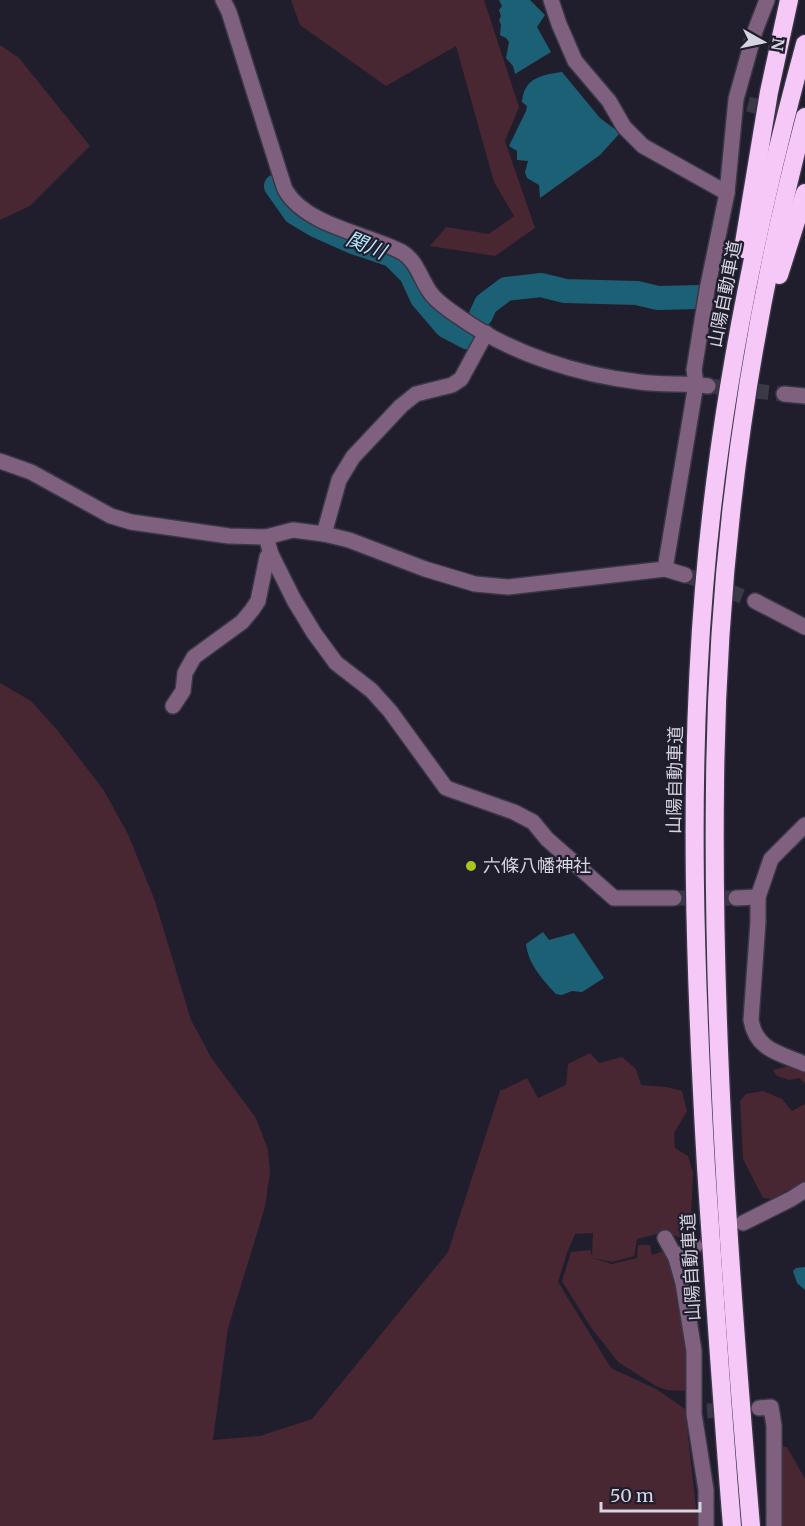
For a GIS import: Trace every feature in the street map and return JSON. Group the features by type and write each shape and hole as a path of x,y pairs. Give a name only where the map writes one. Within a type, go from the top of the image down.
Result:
{"highway":[{"path":"722,433 745,235 769,93 789,0"},
{"name":"山陽自動車道","path":"732,1526 718,1366 701,1078 695,925 699,672 704,590 722,433 749,273 782,130 805,44"},
{"path":"751,1526 738,1365 720,1078 715,927 715,784 725,584 732,510 753,362 784,201 805,117"},
{"path":"753,362 805,193"}],"street":[{"path":"223,0 229,12 286,191 298,204 315,216 411,258 431,293 458,316 486,333 542,360 582,372 640,382 702,385"},
{"path":"551,0 558,24 575,61 609,101 624,127 643,146 727,193"},
{"path":"665,569 702,385 694,370 707,290 727,193 755,30 767,0"},
{"path":"324,534 339,480 353,457 401,406 416,394 452,385 461,379 486,333"},
{"path":"784,394 805,396"},
{"path":"0,461 31,472 111,516 131,522 229,536 266,537 294,530 324,534 349,540 425,569 475,584 508,587 665,569 685,575"},
{"path":"266,537 271,554 314,633 336,663 371,690 390,711 446,788 514,812 533,822 547,839 614,898 674,898"},
{"path":"173,706 183,691 185,674 194,657 242,622 258,601 267,557 271,554"},
{"path":"755,601 805,627"},
{"path":"805,825 771,859 758,897 751,1020 753,1032 760,1043 805,1064"},
{"path":"736,898 758,897"},
{"path":"743,1223 805,1190"},
{"path":"665,1238 676,1258 683,1283 694,1351 706,1490 706,1526"},
{"path":"676,1258 694,1246"},
{"path":"759,1408 771,1407 774,1426 774,1526"}],"shaded area":[{"path":"291,0 484,0 519,107 505,141 535,228 495,256 430,246 446,227 489,234 514,216 494,182 456,46 386,86 300,25"},
{"path":"0,45 19,58 90,146 30,206 0,220"},
{"path":"0,683 31,701 58,731 103,789 128,834 155,901 191,1020 212,1059 256,1118 268,1150 270,1172 265,1207 228,1328 213,1440 260,1436 312,1419 448,1252 500,1091 527,1078 538,1098 566,1085 568,1064 590,1053 599,1063 622,1057 636,1069 641,1085 682,1091 687,1111 674,1133 675,1148 688,1156 693,1173 690,1241 665,1232 637,1239 634,1256 612,1262 592,1258 612,1264 637,1258 638,1245 650,1245 652,1255 669,1249 691,1353 688,1391 667,1390 656,1386 618,1362 590,1326 562,1281 571,1252 590,1250 592,1256 593,1233 575,1234 558,1282 611,1368 656,1389 685,1409 698,1526 0,1526"},
{"path":"793,1065 805,1072 805,1084 800,1078 789,1080 777,1076 773,1070"},
{"path":"763,1091 782,1099 792,1111 805,1104 805,1181 772,1199 763,1198 743,1159 740,1101 746,1094"},
{"path":"779,1446 787,1447 805,1479 805,1526 776,1526"}],"water":[{"path":"499,0 530,0 545,15 537,27 551,52 515,74 513,66 506,58 509,42 500,35 499,10 502,6"},
{"path":"562,72 600,118 620,133 600,155 540,198 539,185 527,178 525,172 528,161 517,160 517,151 509,146 526,111 527,106 522,102 526,88 541,76"},
{"path":"543,932 549,940 574,933 604,978 582,992 556,994 537,971 527,951 526,944"},
{"path":"805,1267 805,1290 797,1283 793,1271 796,1268"}],"waterway":[{"name":"関川","path":"276,186 295,213 315,225 353,242 392,255 411,274 422,298 446,326 467,337 472,333"},
{"name":"関川","path":"481,315 486,304 506,289 541,285 565,291 637,293 658,298 699,297"}],"tunnel":[{"path":"748,104 796,116"},
{"path":"708,386 784,394"},
{"path":"685,575 755,601"},
{"path":"674,898 736,898"},
{"path":"707,1411 734,1409"}],"place":[{"name":"六條八幡神社","path":"471,866"}]}
